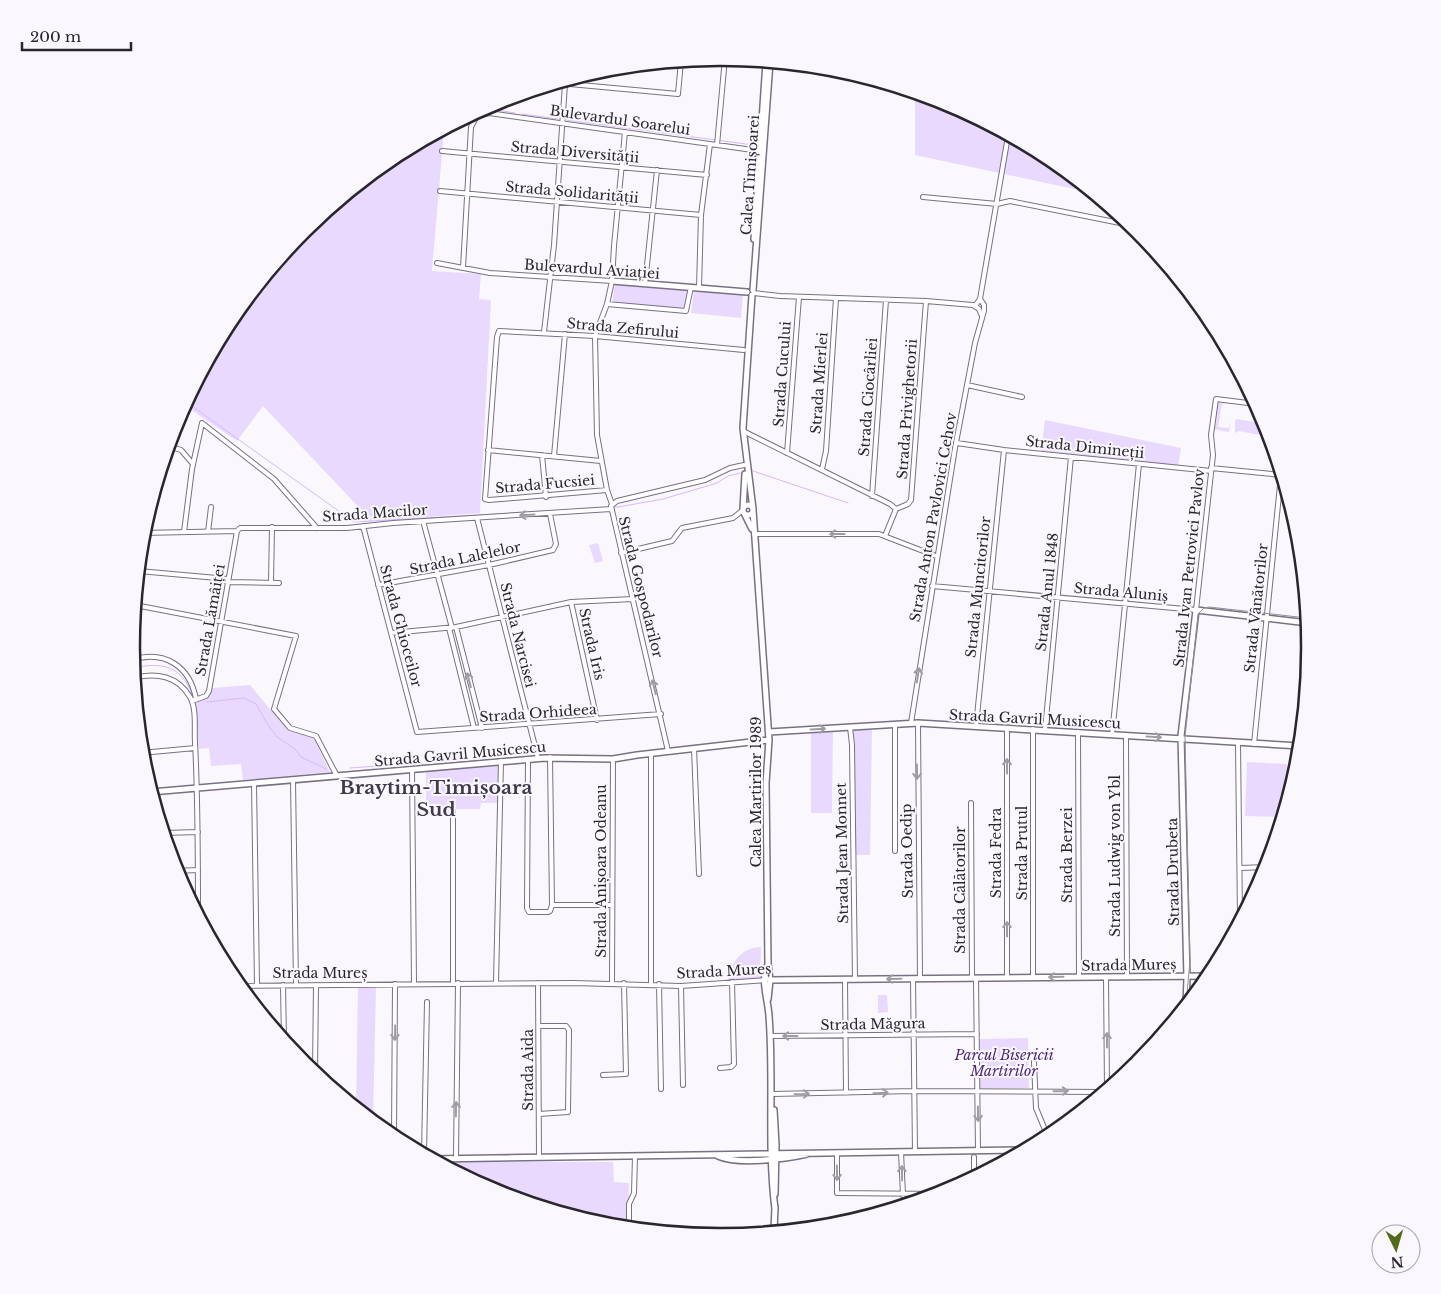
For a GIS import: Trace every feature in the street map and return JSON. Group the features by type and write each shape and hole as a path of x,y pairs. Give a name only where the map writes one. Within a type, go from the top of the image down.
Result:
{"street":[{"path":"717,142 724,66"},
{"path":"575,85 678,94 680,67"},
{"name":"Calea Timișoarei","path":"745,465 743,432 766,68"},
{"name":"Calea Timișoarei","path":"745,465 740,413 769,68"},
{"path":"544,332 554,245 565,88"},
{"name":"Bulevardul Soarelui","path":"491,113 710,144 717,142 760,151"},
{"name":"Bulevardul Soarelui","path":"470,154 471,127 474,121"},
{"path":"611,506 601,461 596,422 595,336 607,304 612,281 625,132"},
{"path":"982,316 975,306 980,299 1007,142"},
{"path":"699,288 702,215 710,144"},
{"name":"Strada Diversității","path":"442,152 707,175"},
{"path":"463,268 470,154"},
{"path":"645,284 657,170"},
{"name":"Strada Solidarității","path":"440,191 702,215"},
{"path":"923,197 997,204 1010,201 1115,221"},
{"name":"Bulevardul Aviației","path":"437,263 490,273 691,287 799,297 926,301 975,306"},
{"path":"607,304 686,310 691,287"},
{"name":"Strada Cucului","path":"787,453 799,297"},
{"name":"Strada Mierlei","path":"822,470 826,451 836,298"},
{"name":"Strada Anton Pavlovici Cehov","path":"911,723 936,556 967,385 985,308 980,299"},
{"name":"Strada Ciocârliei","path":"872,496 886,300"},
{"name":"Strada Privighetorii","path":"896,509 908,504 911,500 926,301"},
{"name":"Strada Zefirului","path":"488,450 499,331 544,332 744,350"},
{"path":"554,456 565,334"},
{"path":"967,385 1022,397"},
{"name":"Strada Ivan Petrovici Pavlov","path":"1181,739 1211,469 1211,436 1216,399 1247,403"},
{"path":"184,532 193,464 202,423 274,479 317,528"},
{"path":"743,432 822,470 896,509 885,536"},
{"name":"Strada Dimineții","path":"957,443 1004,450 1140,464 1274,474"},
{"path":"175,448 181,450 193,464"},
{"path":"488,450 601,461"},
{"name":"Strada Fucsiei","path":"488,450 485,499 546,497 607,490"},
{"name":"Strada Muncitorilor","path":"976,726 1004,450"},
{"path":"542,455 546,497"},
{"name":"Strada Anul 1848","path":"1045,730 1071,457"},
{"path":"1112,735 1140,464"},
{"name":"Strada Gospodarilor","path":"668,751 661,714 620,553 611,506 705,480 730,468 745,465"},
{"name":"Calea Martirilor 1989","path":"745,465 753,509 769,732 766,783 768,980 764,990 768,999 770,1036 774,1225"},
{"name":"Calea Martirilor 1989","path":"745,465 743,511 754,533"},
{"name":"Strada Vânătorilor","path":"1254,744 1279,492"},
{"path":"620,553 672,541 682,528 733,518 748,505 753,509"},
{"name":"Strada Macilor","path":"151,533 237,531 240,528 363,526 423,520 550,514 611,506"},
{"path":"208,532 211,508"},
{"name":"Strada Lalelelor","path":"378,585 489,565 556,548 550,514"},
{"name":"Strada Narcisei","path":"477,518 538,758"},
{"path":"423,520 452,628 482,728"},
{"name":"Strada Ghioceilor","path":"363,526 417,732"},
{"path":"271,583 272,527"},
{"name":"Strada Lămâiței","path":"194,700 206,696 209,691 237,531"},
{"path":"754,533 879,534 936,556"},
{"path":"145,572 279,583"},
{"name":"Strada Aluniș","path":"932,586 1058,598 1126,602 1300,622"},
{"path":"391,633 452,628 572,602 633,599"},
{"name":"Strada Iris","path":"572,602 597,720"},
{"path":"141,606 296,636 274,709 290,728 316,736 337,776"},
{"path":"452,628 474,728"},
{"path":"140,658 154,656 172,662 191,680 194,700 198,788 198,900"},
{"path":"141,677 170,677 182,686 194,700"},
{"name":"Strada Orhideea","path":"417,732 661,714"},
{"name":"Strada Gavril Musicescu","path":"769,732 918,723 1292,746"},
{"name":"Strada Oedip","path":"918,723 920,978"},
{"path":"895,724 895,851"},
{"name":"Strada Jean Monnet","path":"850,727 852,744 855,979"},
{"name":"Strada Fedra","path":"1007,728 1007,977"},
{"name":"Strada Prutul","path":"1033,729 1033,978"},
{"name":"Strada Berzei","path":"1078,732 1079,977"},
{"name":"Strada Ludwig von Ybl","path":"1126,736 1127,976"},
{"name":"Strada Drubeta","path":"1181,739 1186,993"},
{"name":"Strada Gavril Musicescu","path":"159,791 550,757 613,759 769,740"},
{"path":"1238,742 1240,906"},
{"path":"150,752 195,748"},
{"path":"694,748 699,874"},
{"path":"651,753 651,984"},
{"path":"528,759 528,910 548,912 552,905 550,757"},
{"name":"Strada Anișoara Odeanu","path":"612,983 613,759"},
{"path":"496,983 501,761"},
{"path":"412,768 414,984"},
{"path":"293,780 296,985"},
{"path":"254,783 257,985"},
{"name":"Strada Călătorilor","path":"971,803 978,1151"},
{"path":"453,811 456,1158"},
{"path":"171,833 198,832"},
{"path":"1240,868 1258,867"},
{"path":"185,871 198,870"},
{"path":"552,905 612,905"},
{"name":"Strada Mureș","path":"249,986 624,983 681,986 768,980 1199,976"},
{"path":"1106,977 1107,1080"},
{"path":"845,979 846,1094"},
{"path":"913,979 915,1152"},
{"path":"720,1068 731,1067 734,1064 732,982"},
{"name":"Strada Aida","path":"538,983 539,1157"},
{"path":"603,1075 626,1074 624,983"},
{"path":"315,1063 316,984"},
{"path":"394,1127 395,984"},
{"path":"659,984 661,1089"},
{"path":"284,985 284,1030"},
{"path":"681,986 683,1085"},
{"path":"424,1146 427,1002"},
{"path":"539,1026 568,1028 569,1060 568,1112 539,1114"},
{"name":"Strada Măgura","path":"770,1036 976,1034"},
{"path":"1034,1062 1034,1092 1038,1115 1044,1129"},
{"path":"772,1094 846,1094 913,1091 1093,1092"},
{"path":"446,1158 773,1156 810,1153 1010,1150"},
{"path":"902,1152 903,1195"},
{"path":"837,1153 838,1193 913,1195"},
{"path":"629,1220 629,1204 634,1194 635,1156"},
{"path":"974,1157 974,1169"}],"green space":[{"path":"915,100 943,110 1011,144 1079,190 915,155"},
{"path":"443,137 432,271 481,274 479,299 491,300 480,513 361,522 368,517 263,406 237,441 191,410 218,357 238,324 284,264 338,210 398,164"},
{"path":"615,284 688,289 687,306 677,309 612,303"},
{"path":"694,290 743,294 741,318 691,313"},
{"path":"1217,403 1226,403 1222,404 1218,427 1229,428 1231,421 1229,432 1213,429 1213,425 1216,425"},
{"path":"1237,419 1256,422 1260,435 1239,431 1235,433 1235,421"},
{"path":"1045,420 1181,448 1178,467 1041,451"},
{"path":"598,543 603,561 595,563 589,545"},
{"path":"250,685 288,731 313,737 330,772 243,780 241,764 211,766 209,748 199,749 195,703 208,698 212,688"},
{"path":"857,729 872,729 870,855 855,855 853,732"},
{"path":"833,731 832,813 811,813 811,732"},
{"path":"1247,762 1287,764 1287,773 1275,817 1245,816"},
{"path":"498,766 498,803 481,803 480,809 456,809 453,807 450,809 449,814 426,814 426,771"},
{"path":"761,947 760,977 757,980 728,980 732,967 743,953"},
{"path":"358,987 376,987 373,1112 356,1099"},
{"path":"878,995 887,995 888,1012 878,1013"},
{"name":"Parcul Bisericii Martirilor","path":"1028,1038 1029,1088 979,1088 979,1039"},
{"path":"453,1162 613,1162 614,1182 629,1183 628,1220 570,1208 534,1197 498,1184"}],"waterway":[{"path":"498,110 515,113"},
{"path":"522,114 558,119"},
{"path":"567,120 753,145"},
{"path":"192,407 354,522 618,507 663,499 717,483 728,476 740,473"},
{"path":"753,471 848,503"},
{"path":"141,666 161,666 176,671 187,684 192,694"},
{"path":"207,702 244,698 256,704 277,737 295,749 301,757 326,769"},
{"path":"350,768 422,763"}],"tram line":[{"path":"1187,992 1190,961 1185,737 1198,614 1204,608 1209,607 1300,617"}],"district":[{"name":"Braytim-Timișoara Sud","path":"436,798"}]}
